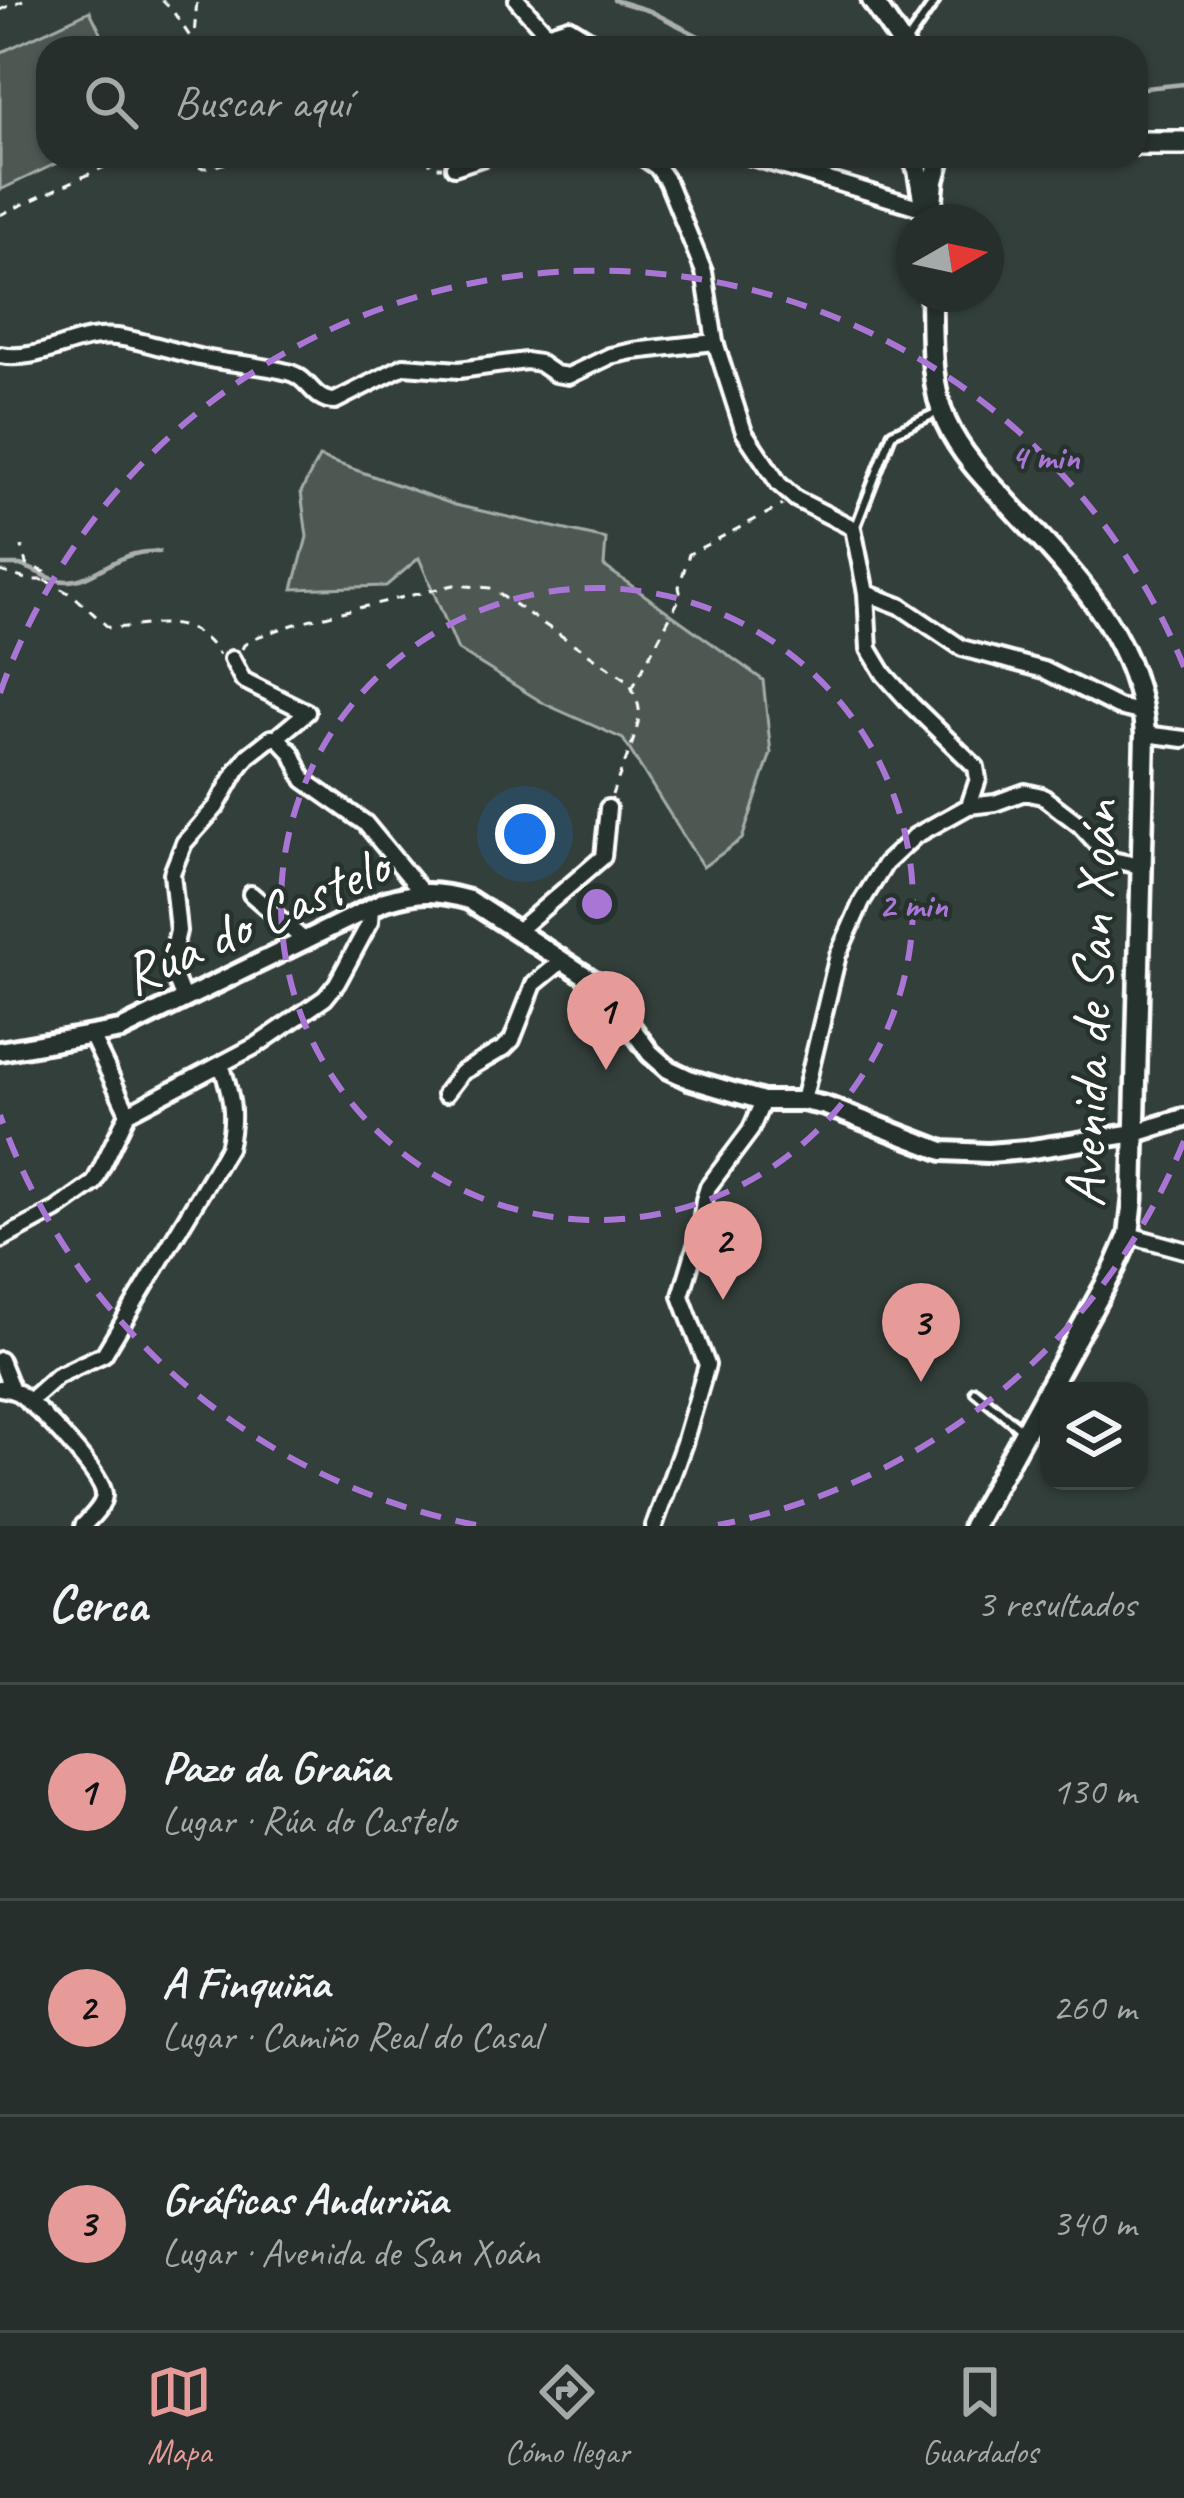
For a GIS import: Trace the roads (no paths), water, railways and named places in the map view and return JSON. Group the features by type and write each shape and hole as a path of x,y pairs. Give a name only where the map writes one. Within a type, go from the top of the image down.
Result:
{"highway":[{"path":"1148,143 1184,143"}],"main road":[{"path":"872,0 897,36"},
{"path":"917,168 925,204"},
{"path":"930,204 937,168"},
{"path":"933,312 935,381 942,411"},
{"name":"Avenida de San Xoán","path":"942,411 963,452 1111,623 1136,682 1145,734 1129,1235 973,1526"}],"street":[{"path":"517,0 546,36"},
{"path":"557,36 569,27 584,36"},
{"path":"658,168 668,182 704,272 716,342 744,432 779,484 796,499 853,528 866,593 868,650 884,674 976,767 978,779 969,806"},
{"path":"783,168 896,207"},
{"path":"0,355 31,357 72,341 116,337 295,374 319,398 335,401 404,366 459,370 526,361 568,376 634,350 716,342"},
{"path":"866,593 900,606 962,647 1044,670 1118,707 1144,713"},
{"path":"184,1000 170,965 178,931 172,873 184,843 216,807 248,756 307,712 243,680 232,659"},
{"path":"1145,734 1184,739"},
{"path":"277,737 292,753 304,781 365,823 422,891"},
{"path":"1141,866 1112,860 1080,825 1042,796 1025,792 969,806 915,836 885,863 838,955 802,1101 943,1151 1026,1150 1135,1132 1184,1118"},
{"path":"518,930 603,857 608,808"},
{"name":"Rúa do Castelo","path":"0,1051 121,1030 371,908 422,891 469,900 600,985 650,1053 668,1069 763,1101 802,1101"},
{"path":"251,894 304,941"},
{"path":"0,1240 94,1183 128,1113 273,1035 325,998 370,922 371,908"},
{"path":"445,1094 461,1073 512,1040 534,984 562,961"},
{"path":"92,1037 128,1113"},
{"path":"28,1402 57,1376 104,1354 185,1224 228,1148 234,1120 221,1064"},
{"path":"654,1526 706,1365 681,1296 700,1233 704,1200 708,1186 750,1131 763,1101"},
{"path":"1129,1235 1184,1250"},
{"path":"0,1360 6,1389 28,1402 76,1449 103,1486 100,1507 83,1526"}],"lane":[{"path":"912,36 936,0"},
{"path":"853,528 892,433 942,411"},
{"path":"975,1391 1024,1432"}],"waterway":[{"path":"614,0 650,11 699,36"},
{"path":"1148,88 1184,84"},
{"path":"0,565 20,565 67,581 132,555 159,552"}],"place":[{"name":"Pazo da Graña","path":"606,1070"},
{"name":"A Finquiña","path":"723,1300"},
{"name":"Gráficas Anduriña","path":"921,1382"}]}
